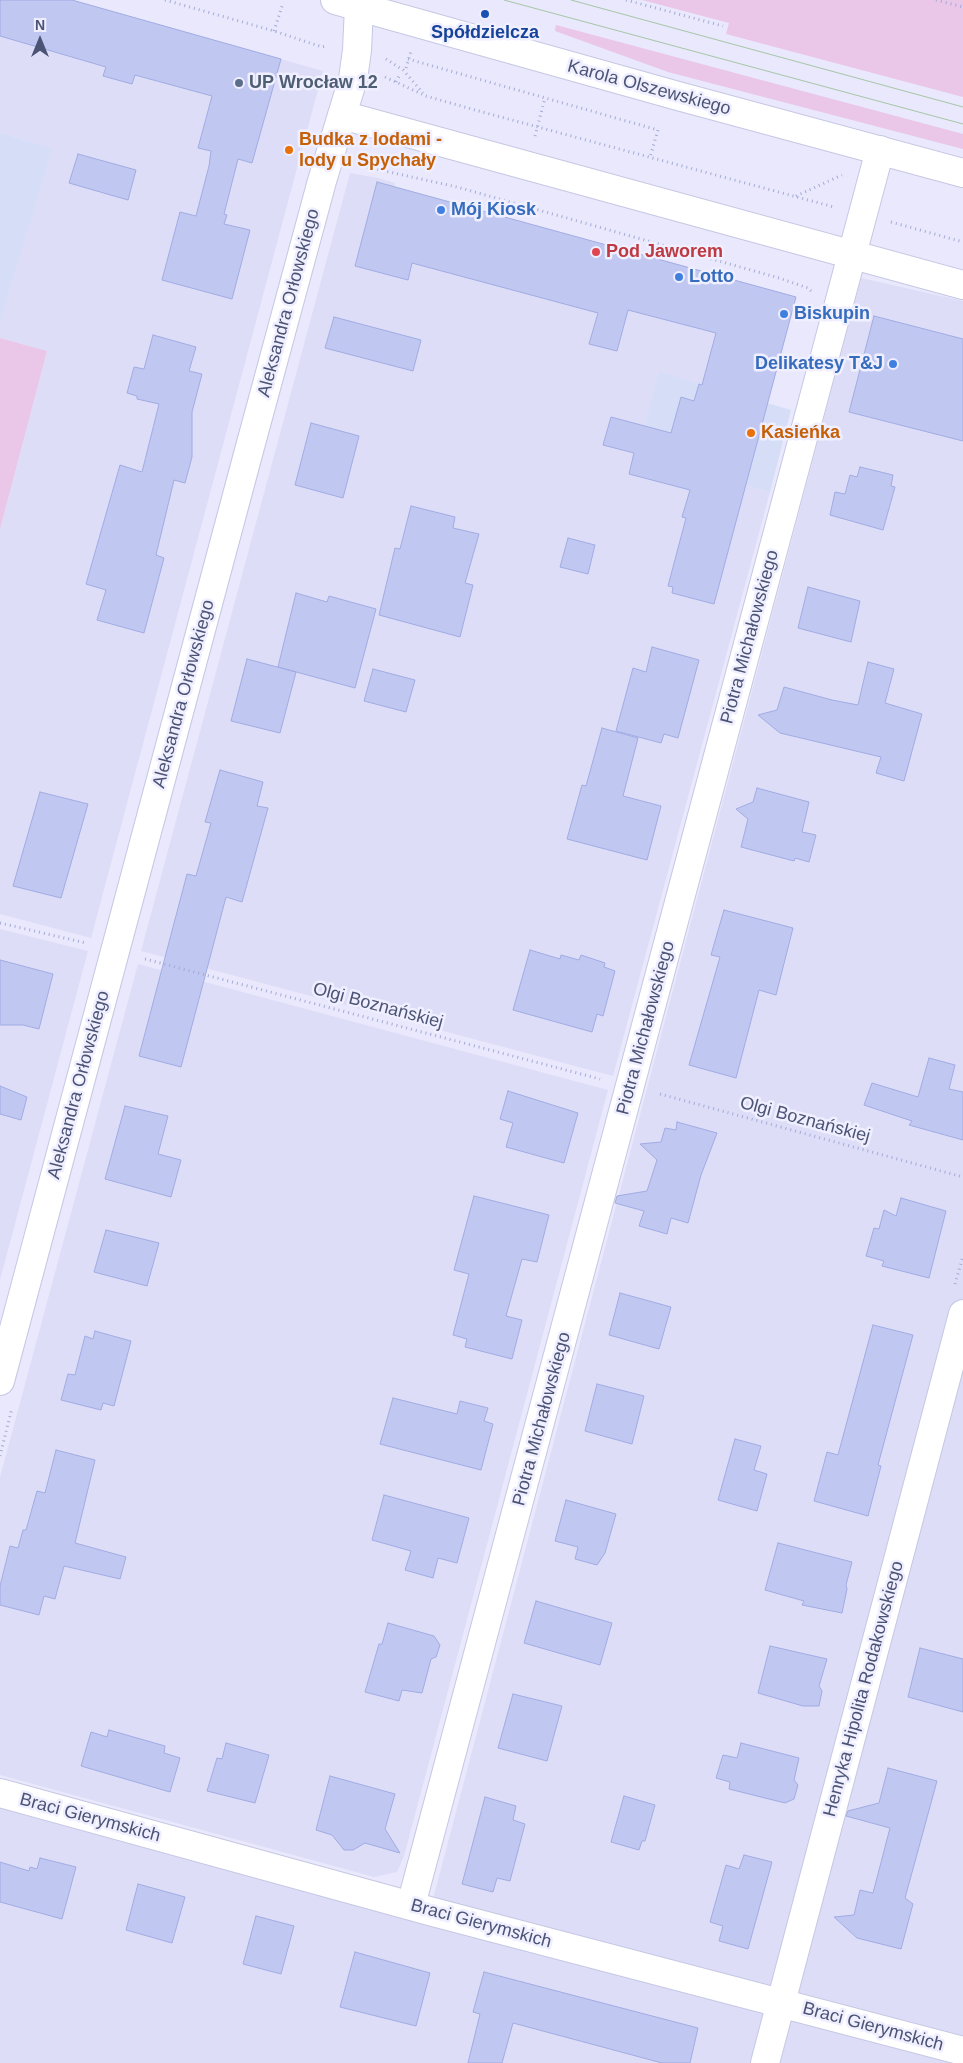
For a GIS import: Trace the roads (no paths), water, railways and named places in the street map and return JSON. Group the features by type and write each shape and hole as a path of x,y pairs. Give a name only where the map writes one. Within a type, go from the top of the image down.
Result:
{"street":[{"name":"Aleksandra Orłowskiego","path":"0,1380 234,506 355,67 351,2"},
{"name":"Karola Olszewskiego","path":"351,2 678,96 963,173"},
{"path":"342,115 963,285"},
{"name":"Piotra Michałowskiego","path":"412,1905 880,150"},
{"name":"Henryka Hipolita Rodakowskiego","path":"765,2063 963,1314"},
{"name":"Braci Gierymskich","path":"0,1793 963,2052"}],"tram line":[{"path":"504,0 963,124"},
{"path":"571,0 963,107"}],"place":[{"name":"Spółdzielcza","path":"485,14"},
{"name":"UP Wrocław 12","path":"239,83"},
{"name":"Budka z lodami - lody u Spychały","path":"289,150"},
{"name":"Mój Kiosk","path":"441,210"},
{"name":"Pod Jaworem","path":"596,252"},
{"name":"Lotto","path":"679,277"},
{"name":"Biskupin","path":"784,314"},
{"name":"Delikatesy T&J","path":"893,364"},
{"name":"Kasieńka","path":"751,433"}]}
